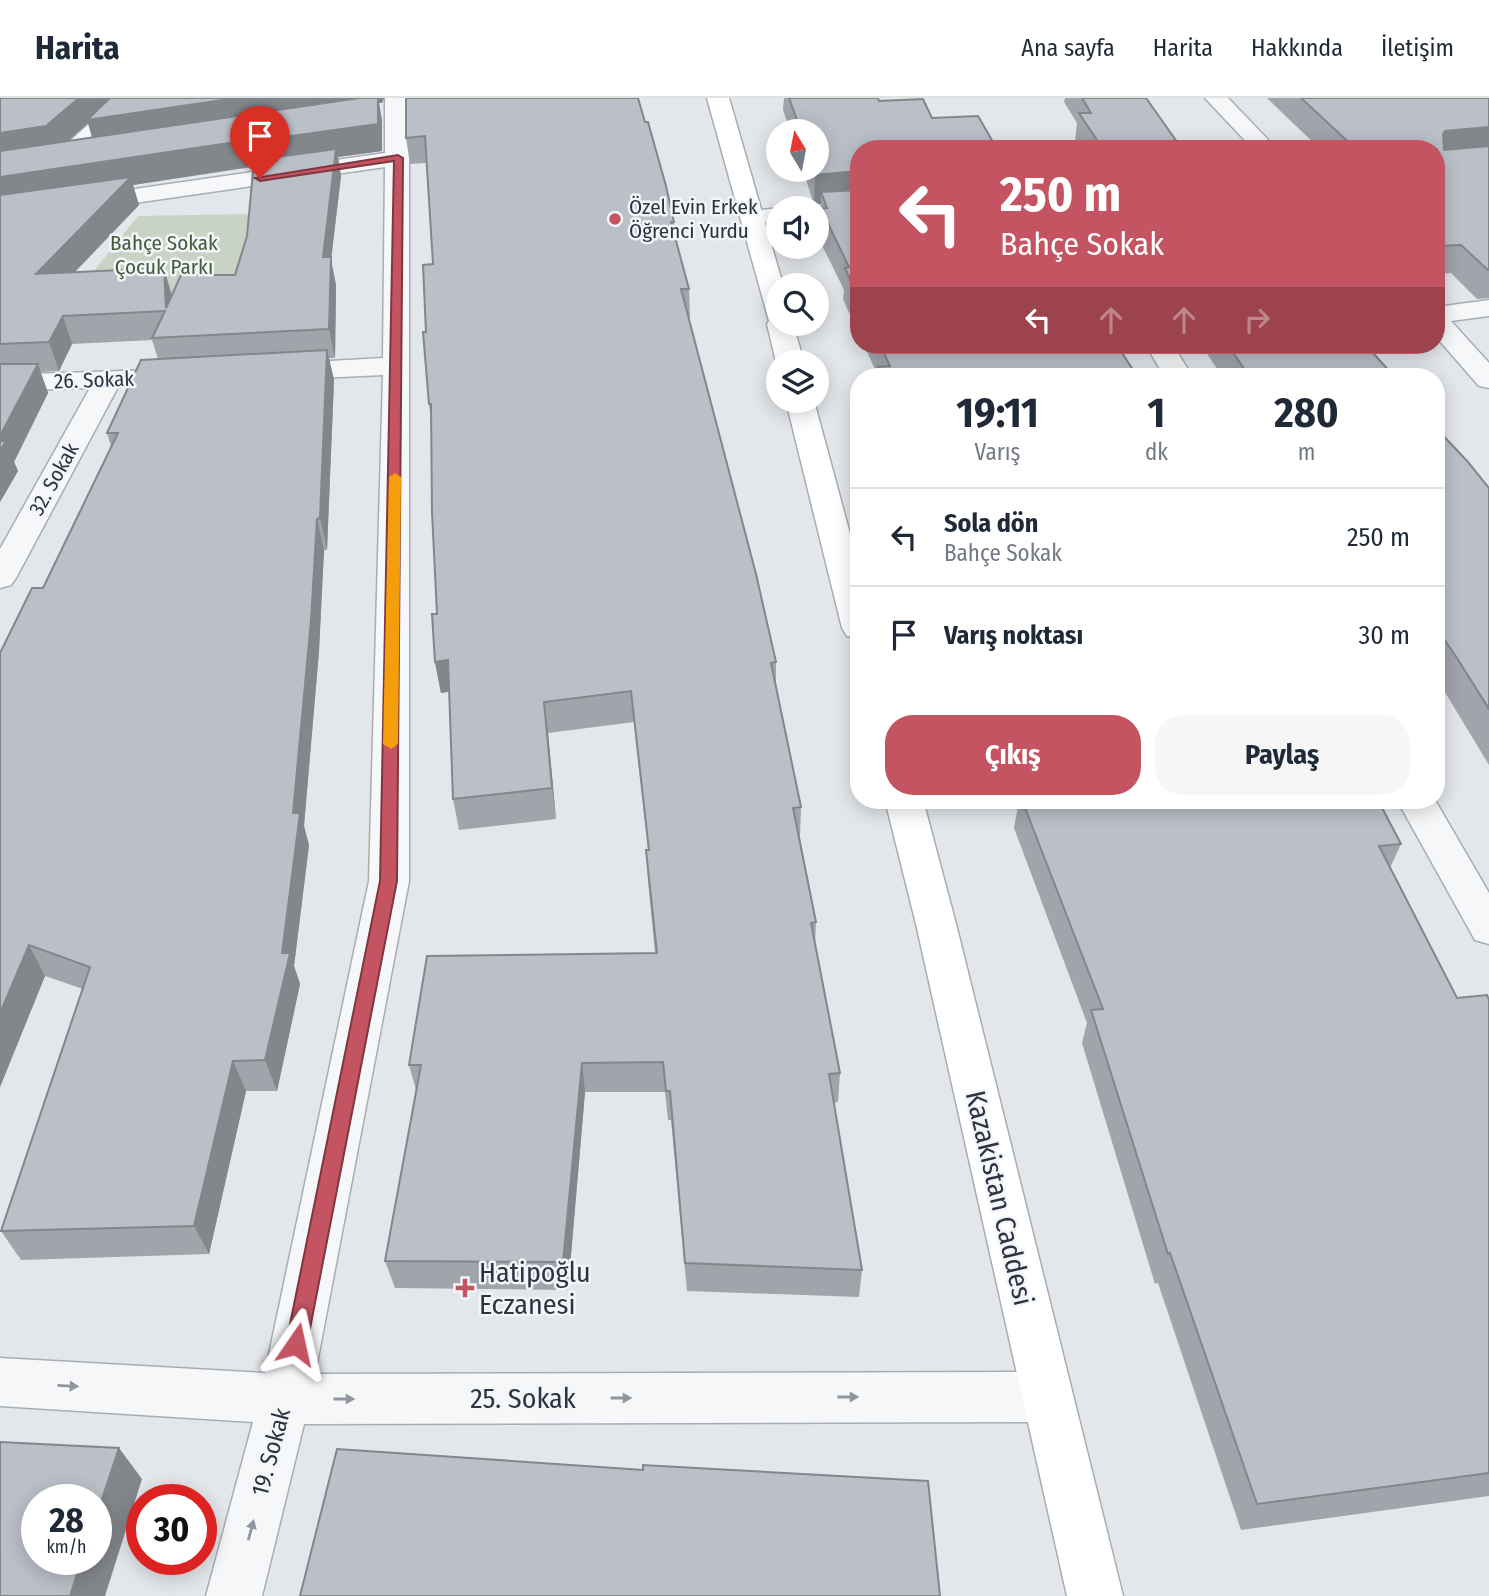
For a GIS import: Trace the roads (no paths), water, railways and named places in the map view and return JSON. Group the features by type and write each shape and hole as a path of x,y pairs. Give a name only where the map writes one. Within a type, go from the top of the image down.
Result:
{"main road":[{"path":"718,98 768,273"},
{"path":"803,413 850,593"},
{"name":"Kazakistan Caddesi","path":"906,809 1095,1596"}],"street":[{"path":"6,219 61,161 131,98"},
{"path":"1216,98 1257,140"},
{"name":"19. Sokak","path":"234,1596 285,1399 388,881 397,366 397,108"},
{"path":"24,167 102,155"},
{"path":"6,219 60,206 398,158"},
{"path":"829,212 850,211"},
{"path":"753,217 766,216"},
{"path":"1445,314 1489,308"},
{"path":"1445,331 1489,380"},
{"path":"246,373 397,366"},
{"name":"26. Sokak","path":"0,383 205,376"},
{"name":"32. Sokak","path":"0,578 108,381"},
{"path":"1421,809 1489,929"},
{"name":"25. Sokak","path":"0,1382 285,1399 1046,1397"}],"place":[{"name":"Özel Evin Erkek Öğrenci Yurdu","path":"615,219"},
{"name":"Hatipoğlu Eczanesi","path":"465,1288"}],"park label":[{"name":"Bahçe Sokak Çocuk Parkı","path":"164,255"}]}
